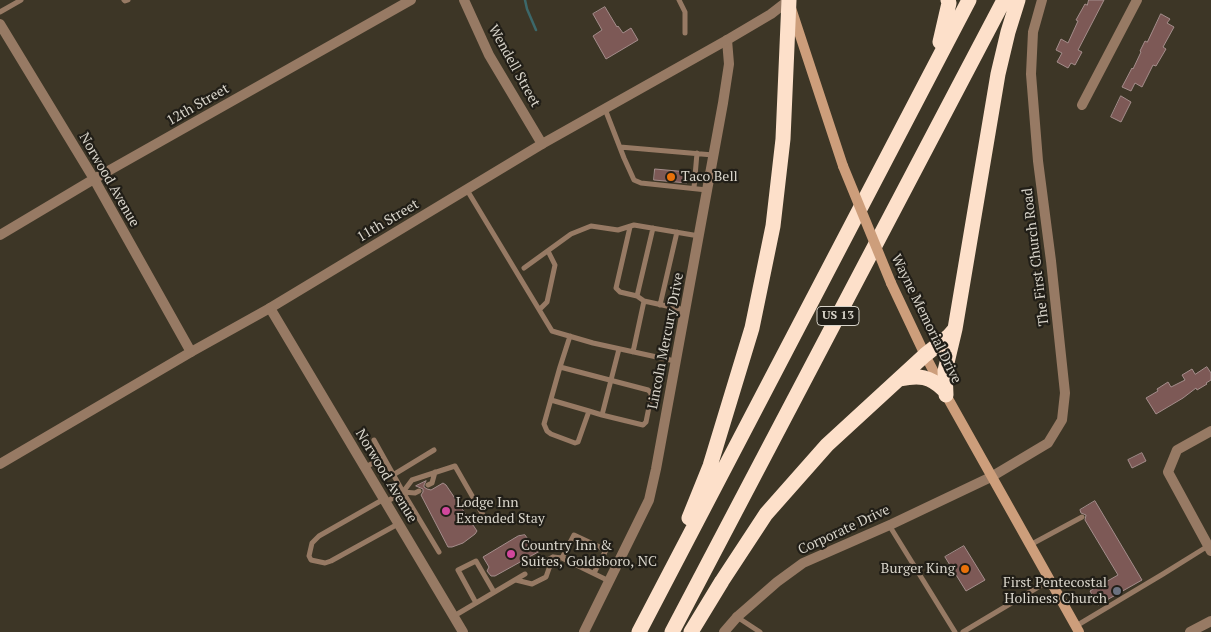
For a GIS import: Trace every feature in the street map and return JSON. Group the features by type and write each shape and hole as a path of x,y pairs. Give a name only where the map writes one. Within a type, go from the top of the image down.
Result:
{"highway":[{"path":"647,617 710,466 752,328 773,226 783,139 789,0"},
{"path":"915,102 940,42 948,0"},
{"name":"US 13","path":"639,632 969,0"},
{"name":"US 13","path":"672,632 1004,0"},
{"path":"945,393 945,371 955,328 998,74 1018,0"},
{"path":"691,632 766,514 827,446 925,355 949,336 955,328"},
{"path":"900,379 913,376 924,377 938,384 945,393"}],"main road":[{"name":"Wayne Memorial Drive","path":"789,0 843,166 891,283 945,393 1078,629"}],"street":[{"name":"12th Street","path":"0,235 94,179 411,0"},
{"name":"Wendell Street","path":"464,0 489,55 542,144"},
{"name":"11th Street","path":"0,464 270,308 542,144 727,40 771,14 789,0"},
{"name":"The First Church Road","path":"991,477 1048,443 1062,420 1065,394 1038,161 1031,74 1033,32 1042,0"},
{"path":"1082,106 1137,0"},
{"name":"Norwood Avenue","path":"0,24 94,179 191,352"},
{"name":"Lincoln Mercury Drive","path":"584,632 649,500 723,103 729,64 727,40"},
{"name":"Norwood Avenue","path":"270,308 463,632"},
{"path":"1210,548 1168,472 1177,450 1211,431"},
{"name":"Corporate Drive","path":"724,632 736,617 777,582 803,563 991,477"},
{"path":"1190,632 1211,621"}],"lane":[{"path":"0,12 21,0"},
{"path":"679,0 684,12 685,33"},
{"path":"605,108 634,180 641,183 707,190"},
{"path":"620,147 713,155"},
{"path":"694,188 697,153"},
{"path":"466,189 552,331 593,343 675,361"},
{"path":"524,268 571,234 592,226 618,230 634,225 699,236"},
{"path":"630,227 616,288 620,292 637,296 644,301 685,310"},
{"path":"637,296 653,228"},
{"path":"660,305 677,232"},
{"path":"540,309 547,302 555,265 548,251"},
{"path":"633,352 644,301"},
{"path":"570,336 544,424 546,431 575,443 578,442 589,411"},
{"path":"602,415 619,349"},
{"path":"551,400 639,425 646,422 651,397 651,393 648,390 560,367"},
{"path":"374,440 439,552"},
{"path":"393,475 434,450"},
{"path":"364,467 384,458"},
{"path":"398,524 331,561 325,563 311,560 309,556 312,542 319,536 403,492 412,480 455,466 487,522"},
{"path":"428,485 432,483 435,472"},
{"path":"403,492 415,493 419,491"},
{"path":"1030,545 1082,517"},
{"path":"889,525 954,632"},
{"path":"562,558 574,535 606,550 594,573"},
{"path":"1078,629 1163,574 1210,548"},
{"path":"538,566 553,557 562,558 609,581"},
{"path":"516,580 532,584 546,577 553,557"},
{"path":"476,603 458,570 476,561 494,592"},
{"path":"454,616 526,574"},
{"path":"963,632 1050,580"},
{"path":"736,617 760,632"}],"building":[{"path":"1089,0 1104,0 1078,50 1082,52 1075,65 1071,63 1068,68 1057,62 1062,53 1056,50 1061,39 1068,43 1078,21 1076,20"},
{"path":"605,7 617,27 623,33 631,28 638,40 606,59 593,36 602,30 593,14"},
{"path":"1161,14 1170,19 1167,23 1174,27 1163,47 1166,49 1156,66 1153,65 1142,87 1135,83 1131,91 1122,87 1133,69 1145,41 1147,42"},
{"path":"1121,96 1131,102 1121,122 1111,117"},
{"name":"Taco Bell","path":"655,169 688,172 687,183 654,180"},
{"path":"1207,367 1211,373 1211,380 1207,384 1197,390 1196,388 1156,414 1146,398 1168,382 1171,387 1185,380 1182,375 1192,369 1195,374"},
{"path":"1142,453 1146,461 1132,468 1128,460"},
{"name":"Lodge Inn Extended Stay","path":"426,481 424,487 431,490 443,483 446,485 477,531 463,543 448,547 421,495 423,489 416,486"},
{"path":"1095,501 1142,580 1098,605 1090,591 1118,575 1085,520 1086,515 1081,513 1080,510"},
{"name":"Country Inn & Suites, Goldsboro, NC","path":"525,535 530,542 535,542 540,551 495,576 491,576 487,571 489,567 483,557 518,536"},
{"name":"Burger King","path":"964,546 985,580 966,591 945,557"}],"waterway":[{"path":"525,0 536,30"}],"place":[{"name":"Taco Bell","path":"671,177"},
{"name":"Lodge Inn Extended Stay","path":"446,511"},
{"name":"Country Inn & Suites, Goldsboro, NC","path":"511,554"},
{"name":"Burger King","path":"965,569"},
{"name":"First Pentecostal Holiness Church","path":"1117,591"}]}
